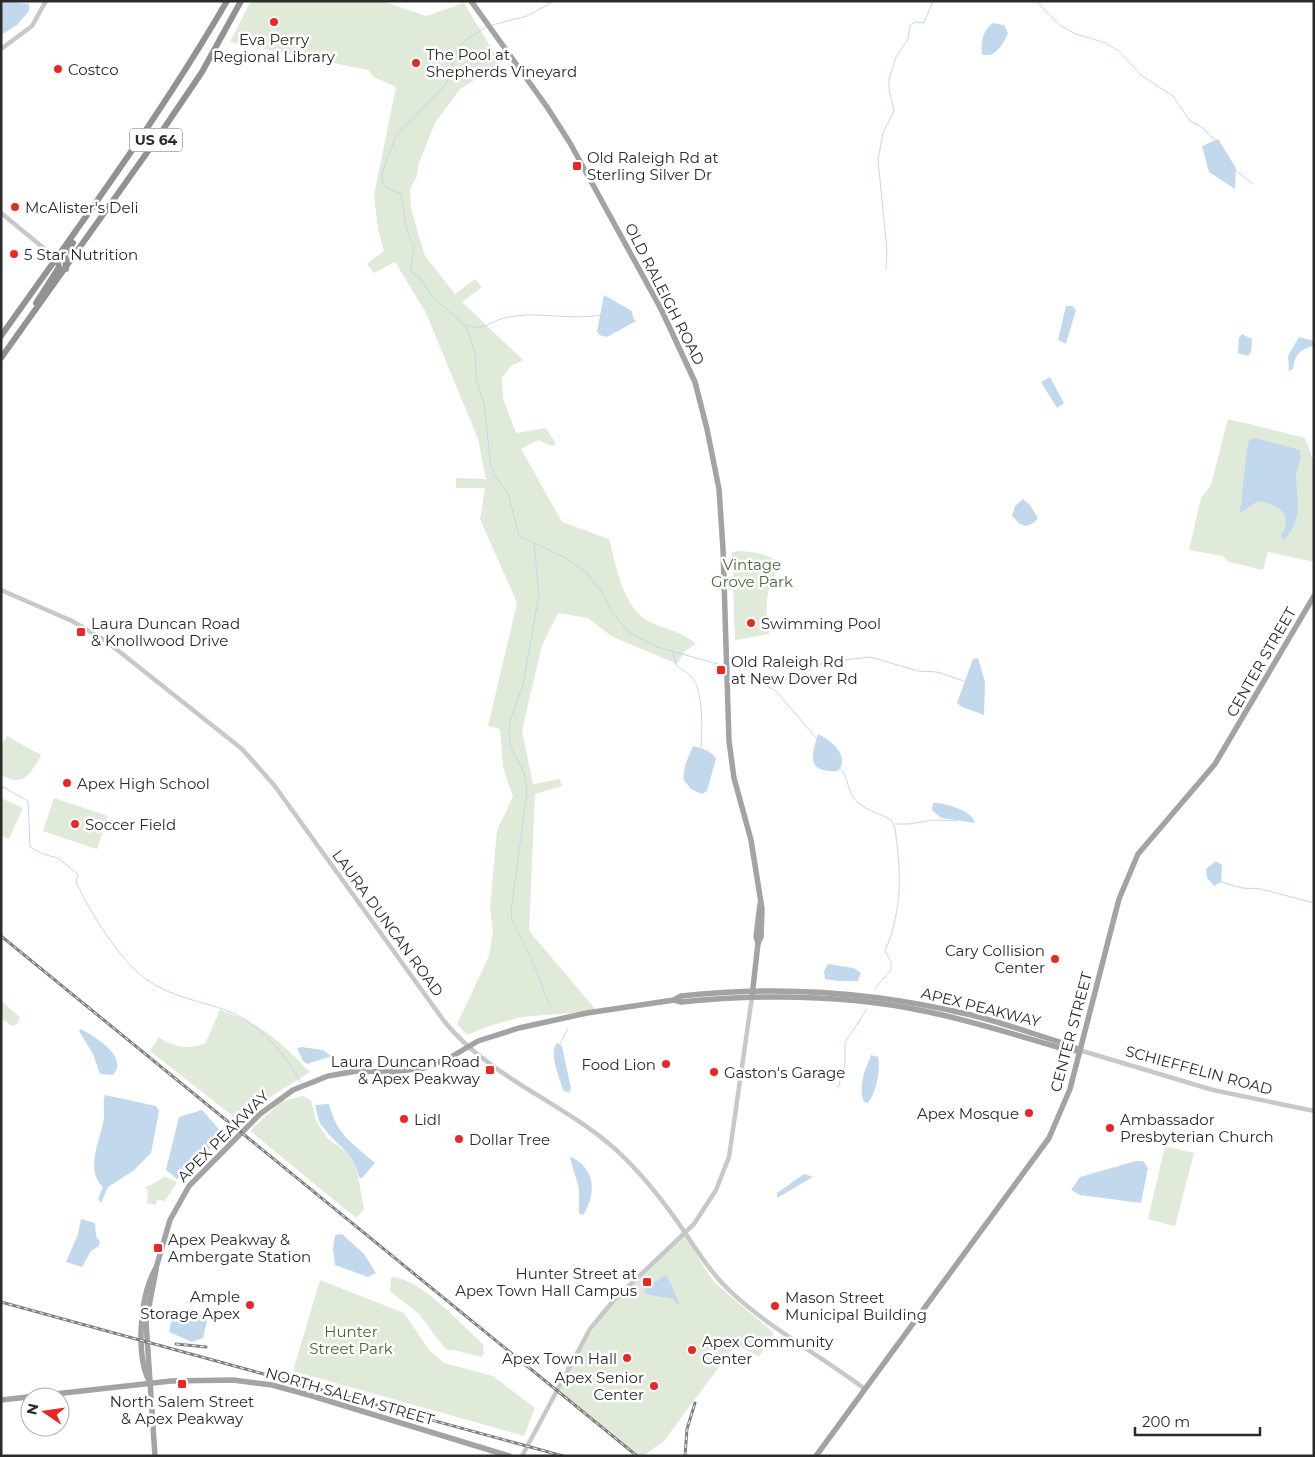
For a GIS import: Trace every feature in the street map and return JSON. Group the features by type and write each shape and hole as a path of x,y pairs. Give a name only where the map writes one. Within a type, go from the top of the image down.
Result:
{"highway":[{"name":"US 64","path":"1,336 57,259 178,83 227,1"},
{"name":"US 64","path":"1,358 66,269 202,72 240,3"},
{"path":"66,269 66,254 104,191"},
{"path":"20,332 57,272 60,264 57,259"}],"main road":[{"name":"OLD RALEIGH ROAD","path":"471,1 547,107 570,143 661,309 695,382 709,435 720,504 731,759 752,847 760,904 752,993"},
{"name":"CENTER STREET","path":"816,1456 1048,1138 1064,1105 1119,899 1133,864 1138,854 1215,764 1314,596"},
{"name":"APEX PEAKWAY","path":"155,1456 150,1383 145,1374 142,1318 147,1291 174,1209 189,1186 255,1119 285,1094 328,1076 357,1071 391,1072 415,1070 442,1061 494,1035 530,1025 587,1013 674,1000 681,1002 752,993 830,992 912,1002 999,1022 1070,1045 1079,1050"},
{"name":"NORTH SALEM STREET","path":"1,1400 150,1383 219,1379 272,1385 364,1410 510,1456"}],"street":[{"path":"1,49 32,26 46,1"},
{"path":"2,214 57,259"},
{"name":"LAURA DUNCAN ROAD","path":"1,590 72,621 106,641 255,761 444,1021 469,1046 510,1078 578,1120 603,1138 640,1172 716,1276 735,1296 865,1389"},
{"name":"OLD RALEIGH ROAD","path":"522,1456 590,1329 613,1302 685,1233 716,1190 729,1157 752,993"},
{"name":"SCHIEFFELIN ROAD","path":"1079,1050 1212,1090 1314,1111"}],"green space":[{"path":"251,1 382,1 426,16 464,3 500,63 460,89 435,123 419,163 417,176 410,189 411,209 425,256 455,294 475,279 482,287 462,302 523,360 511,366 502,377 503,398 516,433 546,428 556,444 552,446 538,440 521,449 562,522 609,539 621,584 632,606 648,621 679,633 696,644 685,651 677,664 611,636 588,618 558,613 542,645 522,731 533,784 560,779 562,786 535,794 529,931 597,1011 521,1017 489,1026 467,1035 457,1024 489,956 493,931 490,908 497,830 513,797 503,767 500,729 488,726 517,603 480,519 485,488 456,488 456,478 486,479 478,439 426,313 395,262 374,273 367,264 384,251 378,229 374,195 396,87 374,77 368,70 230,42"},
{"path":"1228,419 1305,438 1314,462 1314,562 1268,552 1263,570 1229,562 1223,556 1189,550 1201,498 1211,485"},
{"name":"Vintage Grove Park","path":"741,551 768,556 773,559 778,567 768,591 767,616 769,634 735,640 732,552"},
{"path":"7,736 41,755 30,773 21,779 9,779 1,775 1,746"},
{"path":"1,798 23,808 9,839 1,836"},
{"name":"Soccer Field","path":"54,798 108,816 97,849 43,831"},
{"path":"1,1001 20,1017 17,1024 12,1026 1,1018"},
{"path":"220,1010 260,1028 279,1042 310,1072 267,1099 243,1124 150,1051 159,1037 181,1046 193,1047 205,1044"},
{"path":"303,1096 311,1100 316,1121 328,1139 348,1153 356,1165 364,1209 356,1218 250,1131 282,1101"},
{"path":"1165,1146 1194,1153 1175,1226 1148,1219"},
{"path":"165,1177 177,1182 165,1201 157,1200 156,1205 147,1203 148,1189 145,1188"},
{"path":"685,1233 705,1269 716,1284 774,1333 759,1357 736,1344 664,1441 643,1456 637,1456 557,1390 580,1348 608,1309"},
{"path":"391,1277 402,1279 414,1285 440,1303 483,1344 484,1354 481,1357 446,1350 419,1314 390,1291"},
{"name":"Hunter Street Park","path":"320,1280 404,1313 429,1350 444,1363 493,1376 535,1408 524,1436 293,1371"}],"water":[{"path":"1,1 29,4 29,11 17,25 1,35"},
{"path":"993,23 1004,25 1008,33 998,50 991,55 982,54 982,41 987,29"},
{"path":"1218,139 1236,168 1235,189 1209,172 1202,146"},
{"path":"604,295 632,311 633,318 636,321 607,337 599,335 597,331"},
{"path":"1066,306 1072,306 1076,310 1066,344 1058,340"},
{"path":"1242,334 1252,339 1251,352 1248,356 1238,353 1239,338"},
{"path":"1299,337 1314,341 1313,346 1298,354 1293,369 1289,371 1288,356"},
{"path":"1050,377 1064,403 1057,408 1041,382"},
{"path":"1255,438 1300,450 1296,476 1298,511 1294,524 1285,539 1282,539 1281,535 1285,528 1285,516 1272,505 1258,501 1240,513 1247,449 1249,440"},
{"path":"1023,499 1030,505 1038,518 1034,523 1026,526 1020,524 1012,516 1015,506"},
{"path":"978,658 985,682 984,715 962,707 957,703 973,659"},
{"path":"818,734 833,744 841,754 841,765 838,771 820,769 813,761"},
{"path":"693,746 709,752 716,759 707,791 702,794 691,789 683,779 685,765"},
{"path":"933,803 944,804 964,811 973,818 975,823 941,818 932,810"},
{"path":"1216,861 1222,865 1221,882 1214,886 1207,878 1206,869"},
{"path":"828,964 854,968 861,973 858,981 825,979 824,971"},
{"path":"81,1029 102,1042 114,1055 117,1061 117,1068 113,1075 100,1074 93,1054 79,1031"},
{"path":"557,1043 562,1046 571,1089 569,1093 563,1090 554,1059"},
{"path":"297,1048 322,1050 332,1056 307,1064 303,1061"},
{"path":"871,1055 878,1057 879,1068 875,1087 868,1103 864,1102 862,1096 862,1084"},
{"path":"105,1095 156,1106 159,1111 151,1153 133,1171 108,1187 101,1203 98,1199 103,1187 97,1180 94,1163 104,1118"},
{"path":"329,1104 332,1115 341,1131 375,1163 362,1178 359,1177 357,1168 349,1155 328,1134 320,1122 315,1105"},
{"path":"202,1110 224,1135 177,1179 166,1170 179,1117"},
{"path":"572,1157 586,1169 592,1182 591,1198 584,1214 581,1215 579,1213 579,1188 570,1158"},
{"path":"1136,1161 1143,1161 1148,1168 1141,1203 1080,1195 1071,1190 1080,1177"},
{"path":"804,1174 813,1177 777,1198 777,1193"},
{"path":"81,1219 95,1223 96,1236 100,1242 99,1246 91,1251 82,1267 66,1262 78,1234"},
{"path":"342,1234 364,1254 376,1273 368,1277 335,1265 333,1250 335,1235"},
{"path":"665,1275 679,1303 677,1304 673,1299 645,1294 645,1290"},
{"path":"174,1309 200,1315 207,1320 203,1338 192,1342 169,1332"}],"waterway":[{"path":"492,25 527,16 554,1"},
{"path":"886,269 887,250 878,160 883,133 894,111 889,89 889,79 896,57 908,39 910,25 915,22 924,23 933,1"},
{"path":"1036,1 1061,26 1076,34 1106,43 1119,51 1142,76 1173,96 1190,121 1203,128 1216,141"},
{"path":"486,27 458,47 447,83 396,136 382,173 385,187 401,194 406,227 414,246 411,266 412,273 419,277 431,295 463,324 469,334 475,353 476,378 484,404 491,468 508,493 519,536 566,558 586,572 602,592 611,611 630,633 657,647 718,664"},
{"path":"1236,171 1253,184"},
{"path":"463,324 480,327 504,318 528,315 577,317 601,315"},
{"path":"534,544 539,594 523,685 510,720 509,730 510,746 524,773 527,792 511,910 512,920 532,960 550,1006"},
{"path":"673,652 676,665 692,677 699,692 702,731 701,747"},
{"path":"769,685 800,675 825,662 870,657 918,671 937,672 964,681"},
{"path":"735,666 742,673 776,691 817,739"},
{"path":"840,768 845,775 853,797 861,805 891,820 895,828 899,876 898,905 885,951 891,962 891,970 875,988"},
{"path":"1,786 28,801 30,847 43,854 58,858 78,874 76,882 97,921 117,949 137,972 166,991 240,1016 261,1032 281,1052 302,1085"},
{"path":"895,824 933,820 957,821"},
{"path":"1221,882 1242,888 1261,889 1314,903"},
{"path":"838,1088 845,1064 845,1042 867,1009"},
{"path":"560,1044 568,1028"}],"railway":[{"path":"1,936 637,1456"},
{"path":"1,1302 563,1456"},
{"path":"176,1344 206,1347"},
{"path":"685,1456 687,1429 695,1403"}],"place":[{"name":"Eva Perry Regional Library","path":"274,22"},
{"name":"The Pool at Shepherds Vineyard","path":"416,63"},
{"name":"Costco","path":"58,69"},
{"name":"Old Raleigh Rd at Sterling Silver Dr","path":"577,166"},
{"name":"McAlister's Deli","path":"15,207"},
{"name":"5 Star Nutrition","path":"14,254"},
{"name":"Swimming Pool","path":"751,623"},
{"name":"Laura Duncan Road & Knollwood Drive","path":"81,632"},
{"name":"Old Raleigh Rd at New Dover Rd","path":"721,670"},
{"name":"Apex High School","path":"67,783"},
{"name":"Soccer Field","path":"75,824"},
{"name":"Cary Collision Center","path":"1055,959"},
{"name":"Food Lion","path":"666,1064"},
{"name":"Laura Duncan Road & Apex Peakway","path":"490,1070"},
{"name":"Gaston's Garage","path":"714,1072"},
{"name":"Apex Mosque","path":"1029,1113"},
{"name":"Lidl","path":"404,1119"},
{"name":"Ambassador Presbyterian Church","path":"1110,1128"},
{"name":"Dollar Tree","path":"459,1139"},
{"name":"Apex Peakway & Ambergate Station","path":"158,1248"},
{"name":"Hunter Street at Apex Town Hall Campus","path":"647,1282"},
{"name":"Ample Storage Apex","path":"250,1305"},
{"name":"Mason Street Municipal Building","path":"775,1306"},
{"name":"Apex Community Center","path":"692,1350"},
{"name":"Apex Town Hall","path":"627,1358"},
{"name":"North Salem Street & Apex Peakway","path":"182,1384"},
{"name":"Apex Senior Center","path":"654,1386"}]}
